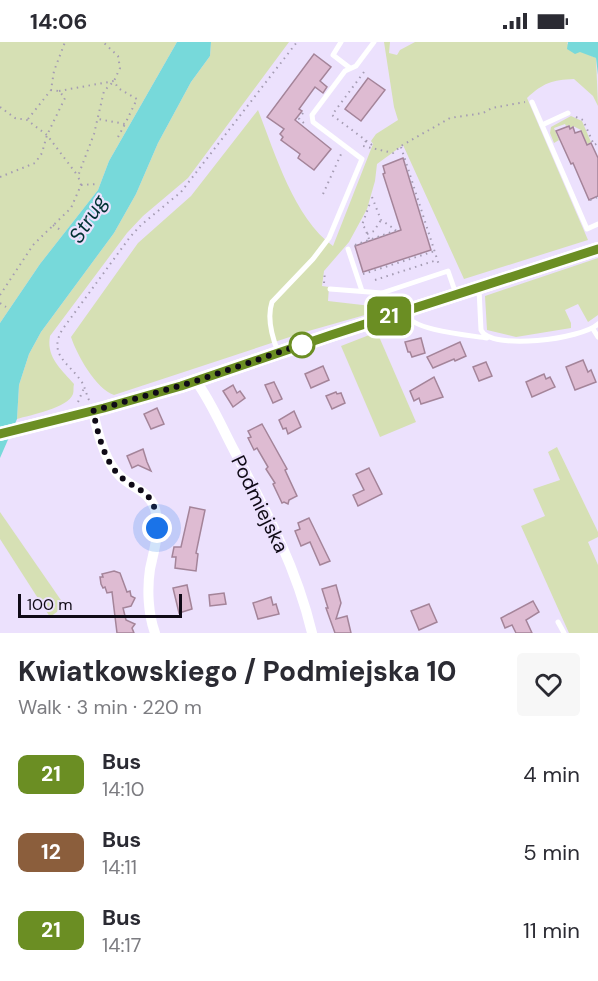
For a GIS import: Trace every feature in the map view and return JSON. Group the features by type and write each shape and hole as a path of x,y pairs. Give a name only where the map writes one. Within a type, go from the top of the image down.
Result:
{"street":[{"path":"0,434 93,411 196,381 598,249"},
{"name":"Podmiejska","path":"196,381 271,520 307,612 312,633"},
{"path":"93,411 112,466 119,476 144,492 155,507 157,528 149,587 151,620 156,633"}],"lane":[{"path":"341,42 333,55 350,68"},
{"path":"278,353 273,337 270,309 272,302 313,259 329,238 362,159 311,118 346,70 356,66 374,42"},
{"path":"532,102 587,229 597,225 598,232"},
{"path":"542,125 568,113"},
{"path":"348,249 362,291"},
{"path":"330,289 382,293 448,271 456,295"},
{"path":"479,288 482,334 492,339"},
{"path":"382,293 389,316"},
{"path":"404,312 406,318 424,327 492,339 528,341 559,338 596,326 598,337"},
{"path":"558,622 564,633"}],"path":[{"path":"27,120 51,90 54,71 65,42"},
{"path":"78,176 98,119 104,91 114,81 120,68 117,56 103,42"},
{"path":"93,411 82,382 60,357 57,339 130,237 181,192 297,42"},
{"path":"364,72 332,114 372,145"},
{"path":"51,90 59,91 114,81"},
{"path":"114,81 118,88 137,99 118,137"},
{"path":"0,177 34,163 42,153 47,135 65,98 59,91"},
{"path":"366,141 363,146 393,153 450,118 483,113 512,103 532,102"},
{"path":"0,107 15,118 27,120 47,135 78,176 81,185 71,208 33,245 0,295"},
{"path":"305,111 299,119 307,126"},
{"path":"568,113 583,120 594,145 598,143"},
{"path":"98,119 125,124"},
{"path":"401,146 423,221 442,273"},
{"path":"323,194 342,152"},
{"path":"81,185 97,184"},
{"path":"372,197 381,220 396,230"},
{"path":"590,200 598,197"},
{"path":"369,239 362,225 370,203"},
{"path":"367,234 374,231 381,220"},
{"path":"53,225 62,231"},
{"path":"348,249 400,229"},
{"path":"357,276 435,251"},
{"path":"413,258 416,267"},
{"path":"375,280 437,260"},
{"path":"385,267 388,276"},
{"path":"0,303 6,307"}],"shaded area":[{"path":"0,42 177,42 109,161 98,190 40,264 0,323"},
{"path":"211,42 289,42 188,178 143,216 127,233 50,336 52,356 74,384 70,399 48,410 17,419 19,385 29,354 41,332 114,233 136,194 158,143 191,82 210,56"},
{"path":"384,42 390,42 389,53 397,55 400,50 415,42 568,42 567,44 596,58 598,106 593,96 574,79 548,83 527,98 588,240 464,279 403,145 377,164 367,209 349,242 324,271 322,286 329,287 328,301 380,307 379,311 305,332 114,395 107,392 88,371 71,337 138,243 191,196 258,110 287,184 307,219 333,246 373,144 371,141 376,134 398,120"},
{"path":"571,116 582,121 591,142 587,144 581,130 573,126 570,128 565,124 554,128 559,140 554,143 550,133 551,127"},
{"path":"598,258 598,315 588,322 578,304 565,310 571,328 516,337 487,330 485,296"},
{"path":"377,332 416,422 380,437 341,346"},
{"path":"557,447 598,532 598,537 588,542 598,565 598,633 569,633 521,526 545,516 533,489 560,480 548,452"},
{"path":"0,512 65,606 50,617 0,539"}],"water":[{"name":"Strug","path":"177,42 211,42 210,56 191,82 158,143 136,194 114,233 41,332 29,354 19,385 17,419 0,458 0,323 40,264 98,190 109,161"},
{"path":"568,42 598,42 598,75 596,58 580,52 575,54 567,49"}],"building":[{"path":"314,54 331,67 320,81 327,87 323,93 315,87 299,109 302,111 295,120 331,149 314,170 298,158 300,154 281,140 283,137 280,134 284,129 267,117"},
{"path":"368,78 385,90 361,121 345,109"},
{"path":"569,126 570,129 573,127 575,133 581,131 587,145 591,143 598,158 598,196 589,200 556,131"},
{"path":"403,158 431,250 363,272 355,246 401,230 383,174 385,173 383,166"},
{"path":"421,338 425,353 412,357 405,342"},
{"path":"460,342 466,356 433,368 427,357"},
{"path":"583,360 588,372 591,370 596,382 575,390 566,367"},
{"path":"486,362 492,376 479,381 473,367"},
{"path":"323,366 329,380 311,388 305,374"},
{"path":"544,374 546,379 550,377 555,387 532,397 526,382"},
{"path":"434,377 443,397 421,404 419,398 414,401 410,391"},
{"path":"274,382 282,399 273,403 265,385"},
{"path":"233,385 237,393 240,391 245,398 233,407 223,391"},
{"path":"336,392 341,393 345,403 332,409 326,396"},
{"path":"157,408 164,424 151,429 144,414"},
{"path":"294,411 301,427 288,434 279,420"},
{"path":"262,424 287,469 285,470 297,496 289,500 288,504 282,503 273,484 275,483 266,469 268,467 257,448 254,450 248,438 251,437 248,431"},
{"path":"143,449 151,471 138,465 132,468 127,456"},
{"path":"369,468 382,494 358,506 353,495 364,490 356,474"},
{"path":"190,507 205,510 196,553 198,554 196,571 175,568 176,557 172,557 174,547 181,547"},
{"path":"309,518 330,561 320,565 310,542 301,546 295,531 300,529 298,523"},
{"path":"114,571 120,573 127,592 130,591 131,596 135,598 131,606 123,608 126,620 135,624 132,628 134,633 117,633 112,592 107,593 101,584 102,574"},
{"path":"187,585 192,609 179,613 173,588"},
{"path":"336,585 341,603 336,619 347,616 351,633 335,633 326,608 328,608 322,589"},
{"path":"224,593 226,604 210,606 209,595"},
{"path":"271,597 279,614 258,619 253,603"},
{"path":"533,601 539,612 526,620 532,633 516,633 512,625 505,628 501,618"},
{"path":"429,604 437,622 419,630 411,611"}],"bus line":[{"name":"21","path":"0,434 181,386 598,249"}],"route":[{"path":"157,528 155,507 149,497 140,488 119,476 107,457 93,411 196,381 302,345"}]}
